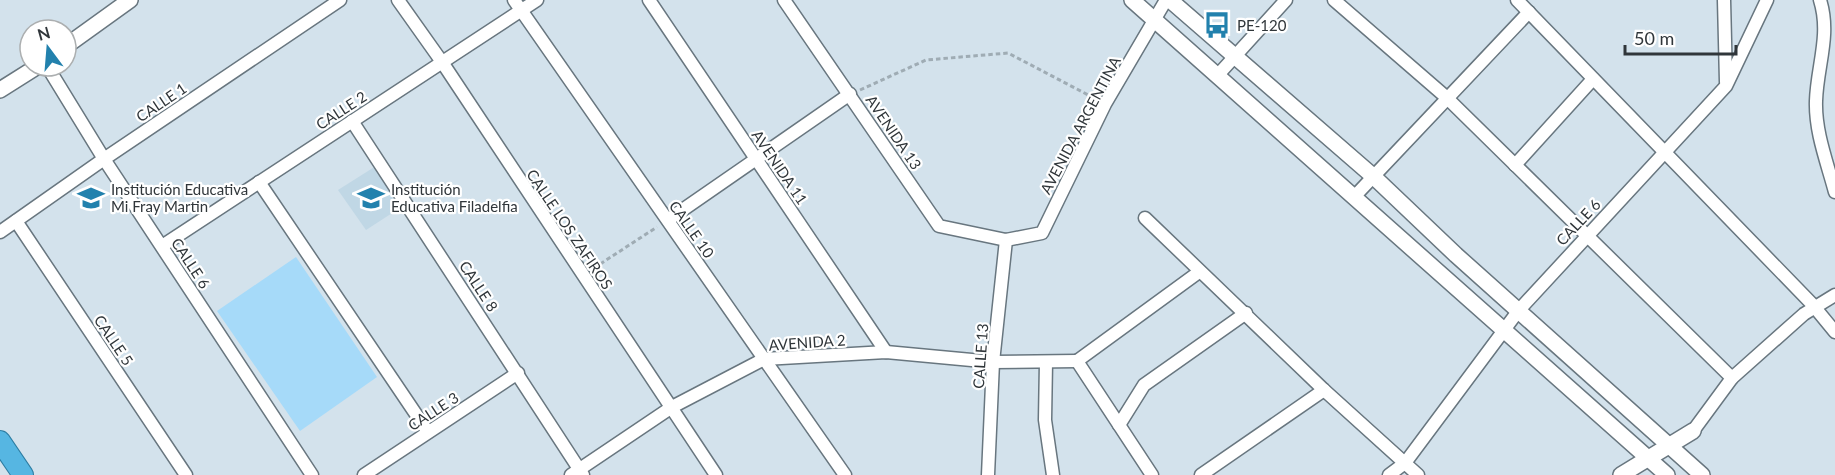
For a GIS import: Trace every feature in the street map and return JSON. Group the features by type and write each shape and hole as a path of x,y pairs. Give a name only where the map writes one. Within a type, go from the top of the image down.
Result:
{"highway":[{"path":"0,441 23,475"}],"street":[{"path":"78,35 112,5 130,0"},
{"name":"CALLE 1","path":"0,232 340,0"},
{"name":"CALLE LOS ZAFIROS","path":"398,0 442,62 716,475"},
{"name":"CALLE 2","path":"162,246 442,62 518,5 537,0"},
{"name":"AVENIDA 11","path":"649,0 886,352"},
{"name":"AVENIDA 13","path":"784,0 939,226 1005,240"},
{"path":"1132,0 1648,457 1660,473 1675,449 1693,431 1732,378 1815,308 1835,295"},
{"path":"1168,0 1374,177 1702,475"},
{"name":"AVENIDA ARGENTINA","path":"1005,240 1042,233 1105,104 1168,0"},
{"path":"1217,76 1286,0"},
{"path":"1334,0 1446,97 1732,378"},
{"path":"1517,0 1815,308 1835,332"},
{"path":"1724,0 1726,86"},
{"name":"CALLE 6","path":"1389,475 1405,463 1519,310 1726,86 1767,0"},
{"path":"1820,0 1830,24 1817,86 1817,121 1835,192"},
{"name":"CALLE 10","path":"518,5 845,475"},
{"path":"1354,197 1446,97 1529,12"},
{"path":"0,90 19,78"},
{"name":"CALLE 6","path":"53,78 104,159 312,475"},
{"path":"1515,165 1593,79"},
{"path":"668,220 850,94"},
{"name":"CALLE 8","path":"352,121 518,373 578,473"},
{"path":"259,182 428,432"},
{"path":"1145,218 1324,390 1418,475"},
{"name":"CALLE 5","path":"16,221 186,475"},
{"name":"CALLE 13","path":"988,475 993,362 1005,240"},
{"path":"1152,475 1077,361 1199,272"},
{"path":"1119,425 1144,385 1246,313"},
{"name":"AVENIDA 2","path":"578,473 672,407 764,359 886,352 993,362 1077,361"},
{"path":"1046,362 1045,420 1053,475"},
{"name":"CALLE 3","path":"364,475 518,373"},
{"path":"1201,475 1324,390"},
{"path":"1621,475 1648,457 1675,449"}],"path":[{"path":"850,94 926,60 1008,53 1105,104"},
{"path":"583,275 668,220"}],"shaded area":[{"name":"Institución Educativa Filadelfia","path":"376,166 403,206 366,230 338,190"},
{"path":"296,257 377,377 300,431 217,311"}],"place":[{"name":"PE-120","path":"1217,25"},
{"name":"Institución Educativa Mi Fray Martin","path":"91,198"},
{"name":"Institución Educativa Filadelfia","path":"371,198"}]}
